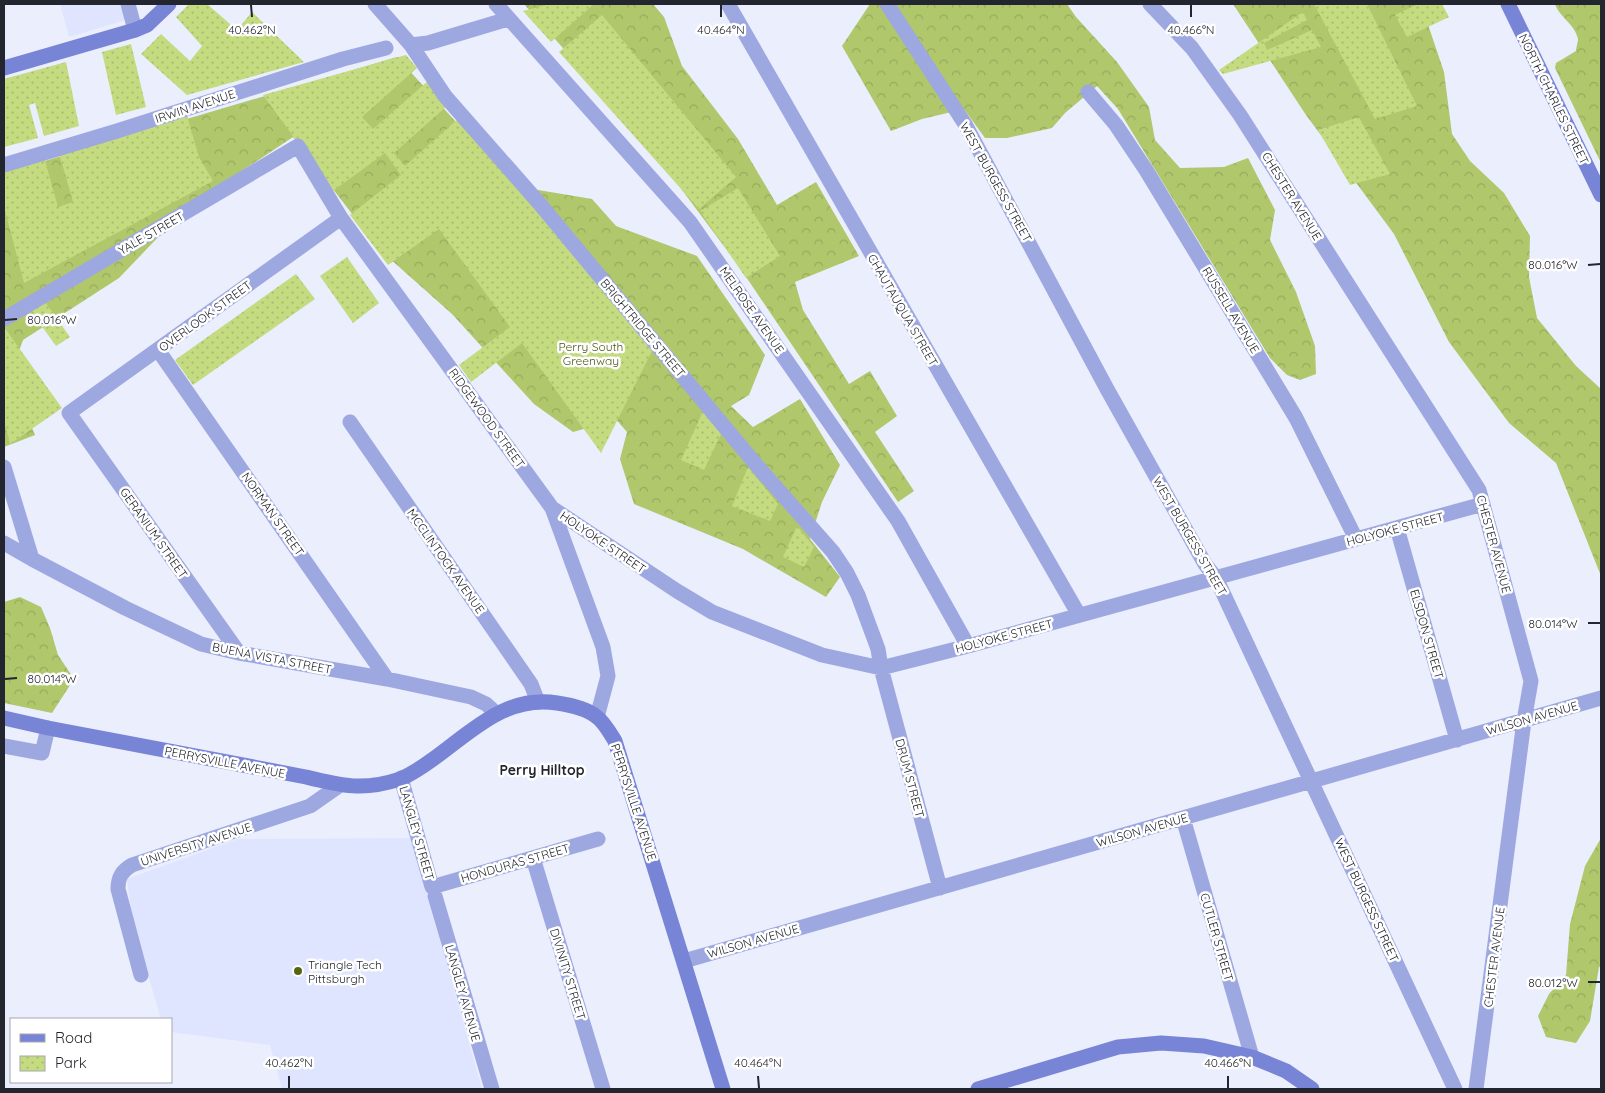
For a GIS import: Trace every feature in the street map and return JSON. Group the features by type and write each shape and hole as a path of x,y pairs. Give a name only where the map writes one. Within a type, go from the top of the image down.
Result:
{"street":[{"path":"128,4 135,30"},
{"path":"4,68 135,30 147,25 169,4"},
{"name":"BRIGHTRIDGE STREET","path":"375,4 411,44 445,96 539,203 758,467 833,552 847,573 858,596 878,649 881,668"},
{"name":"MELROSE AVENUE","path":"496,4 690,222 898,521 968,646"},
{"name":"CHAUTAUQUA STREET","path":"728,4 1079,615"},
{"name":"WEST BURGESS STREET","path":"887,4 965,124 1126,422 1205,564 1216,578 1456,1089"},
{"name":"CHESTER AVENUE","path":"1150,4 1192,48 1240,115 1479,490 1531,681 1524,720 1476,1089"},
{"name":"NORTH CHARLES STREET","path":"1508,4 1601,195"},
{"path":"411,44 428,43 508,19"},
{"name":"IRWIN AVENUE","path":"4,166 343,59 386,48"},
{"name":"RUSSELL AVENUE","path":"1088,92 1116,125 1146,170 1296,418 1356,539"},
{"name":"RIDGEWOOD STREET","path":"298,146 342,218 552,508 603,646 608,676 597,717"},
{"name":"YALE STREET","path":"4,319 298,146"},
{"name":"OVERLOOK STREET","path":"69,413 342,218"},
{"name":"NORMAN STREET","path":"158,350 387,679"},
{"name":"GERANIUM STREET","path":"69,413 239,653"},
{"name":"MCCLINTOCK AVENUE","path":"350,422 531,684 538,702"},
{"path":"4,467 32,559"},
{"name":"HOLYOKE STREET","path":"552,508 712,612 822,655 881,668 968,646 1483,504"},
{"name":"ELSDON STREET","path":"1396,528 1457,740"},
{"name":"BUENA VISTA STREET","path":"4,543 125,608 201,644 239,653 387,679 471,697 486,704 497,714"},
{"name":"DRUM STREET","path":"881,668 940,888"},
{"name":"WILSON AVENUE","path":"684,961 1601,698"},
{"name":"PERRYSVILLE AVENUE","path":"4,718 340,785 364,787 401,778 421,768 497,714 514,706 547,702 575,706 597,717 616,741 723,1089"},
{"path":"4,746 42,753 48,728"},
{"name":"LANGLEY STREET","path":"401,778 434,892"},
{"name":"UNIVERSITY AVENUE","path":"140,975 118,889 118,880 125,869 132,865 310,806 340,785"},
{"name":"CUTLER STREET","path":"1183,818 1252,1056"},
{"name":"HONDURAS STREET","path":"434,892 533,858 598,839"},
{"name":"DIVINITY STREET","path":"533,858 602,1089"},
{"name":"LANGLEY AVENUE","path":"434,892 492,1089"},
{"path":"978,1089 1118,1047 1161,1043 1204,1046 1252,1056 1286,1070 1312,1089"}],"shaded area":[{"path":"60,4 122,4 126,20 69,37"},
{"name":"Triangle Tech Pittsburgh","path":"411,838 482,1089 282,1089 270,1045 172,1032 172,1018 161,1018 133,923 127,879 238,839"}],"green space":[{"path":"189,4 207,4 237,30 252,12 304,62 187,95 141,54 161,34 190,61 202,46 176,17"},
{"path":"524,4 653,4 664,17 682,66 738,139 777,205 816,182 859,256 795,282 803,310 849,384 870,371 897,416 875,432 914,491 898,502 738,265 647,143"},
{"path":"550,4 594,4 551,42 523,11"},
{"path":"870,4 1067,4 1076,17 1117,62 1149,107 1155,140 1180,168 1224,167 1248,158 1275,210 1270,240 1296,292 1315,346 1316,374 1300,380 1287,375 1270,358 1118,109 1097,86 1065,113 1052,128 1007,138 985,138 964,109 922,119 891,131 842,46"},
{"path":"1233,4 1421,4 1444,72 1452,134 1470,161 1504,193 1530,236 1529,277 1537,318 1576,366 1601,389 1601,576 1556,463 1509,423 1449,342 1394,234 1306,115"},
{"path":"1314,4 1367,4 1417,106 1375,119"},
{"path":"1418,4 1442,4 1449,17 1407,37 1395,15"},
{"path":"1555,4 1601,4 1601,163 1555,68 1556,63 1576,51 1578,39 1574,29"},
{"path":"1303,12 1307,20 1264,43 1267,50 1312,30 1321,47 1223,74 1219,70"},
{"path":"602,15 736,177 699,209 559,52"},
{"path":"131,44 146,107 116,115 102,52"},
{"name":"Perry South Greenway","path":"406,55 417,68 362,117 373,129 428,81 448,105 394,153 405,166 459,118 653,349 601,453 522,343 471,382 459,365 510,327 439,229 388,265 350,215 401,175 385,153 333,191 263,95"},
{"path":"397,57 514,186 592,199 616,226 697,256 765,355 749,395 731,406 753,427 800,399 840,465 822,502 810,539 840,577 826,597 743,549 634,504 620,459 627,432 613,416 594,426 573,432 534,404 452,314 379,249 293,137 186,208 119,278 23,340 10,377 35,435 4,447 4,173"},
{"path":"66,62 79,126 44,136 35,103 29,105 38,138 4,147 4,79"},
{"path":"187,116 199,157 213,181 24,283 4,207 4,169 44,157 58,207 73,202 59,153"},
{"path":"1359,117 1390,174 1350,185 1318,130"},
{"path":"738,188 780,256 746,278 700,211"},
{"path":"347,257 379,303 353,323 320,276"},
{"path":"296,274 315,299 193,385 175,360"},
{"path":"43,299 70,337 56,346 28,307"},
{"path":"4,327 62,408 10,444 4,421"},
{"path":"703,411 721,434 704,470 681,460"},
{"path":"748,467 778,504 770,521 732,506"},
{"path":"797,526 814,547 804,567 783,557"},
{"path":"20,597 41,607 58,655 74,679 52,713 4,703 4,602"},
{"path":"1601,838 1601,967 1599,967 1590,1021 1576,1043 1546,1037 1538,1016 1549,994 1566,975 1570,924 1585,866"}],"place":[{"name":"Triangle Tech Pittsburgh","path":"298,971"}],"district":[{"name":"Perry Hilltop","path":"542,770"}]}
